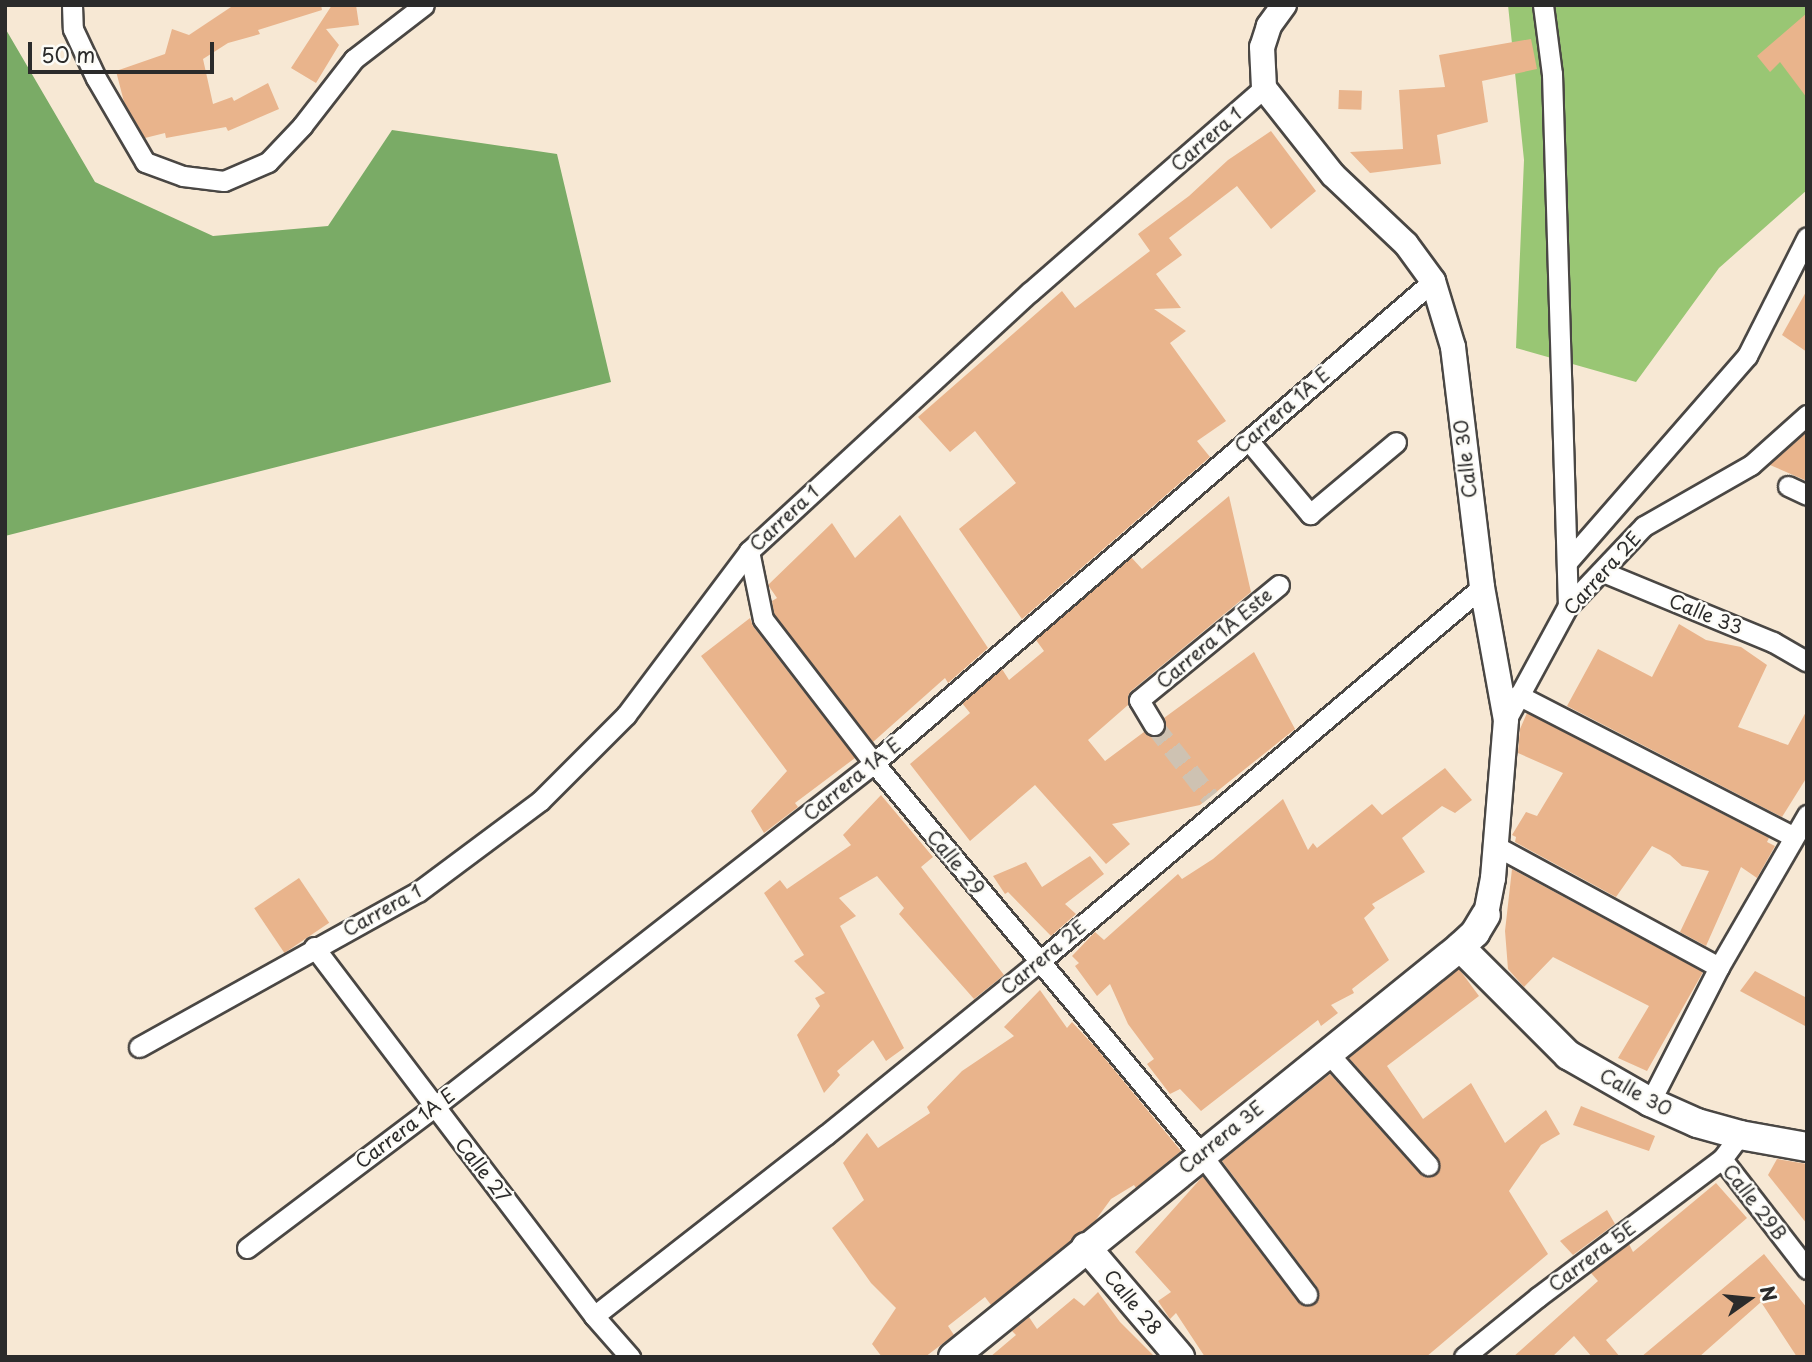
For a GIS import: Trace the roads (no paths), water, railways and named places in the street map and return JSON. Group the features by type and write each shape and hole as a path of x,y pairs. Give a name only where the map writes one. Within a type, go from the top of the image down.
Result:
{"main road":[{"name":"Carrera 3E","path":"953,1357 1460,947 1475,933 1486,915"},
{"name":"Calle 30","path":"1486,915 1496,981"},
{"name":"Calle 30","path":"1460,947 1568,1055 1650,1102 1696,1123 1740,1135 1807,1147"},
{"name":"Calle 28","path":"1086,1247 1180,1357"}],"street":[{"path":"72,5 73,29 96,78 145,162 183,176 223,181 268,162 302,126 354,59 424,5"},
{"path":"1265,89 1262,47 1269,26 1284,5"},
{"path":"1543,5 1552,74 1568,606"},
{"name":"Calle 30","path":"1265,89 1333,175 1406,244 1433,281 1453,347 1482,587 1506,720 1493,878 1486,915"},
{"name":"Carrera 1","path":"139,1048 314,947 418,891 540,801 626,715 749,551 1030,292 1265,89"},
{"path":"1567,564 1747,356 1807,237"},
{"name":"Carrera 1A E","path":"247,1248 434,1107 874,763 1433,281"},
{"name":"Carrera 2E","path":"1506,720 1568,606 1644,526 1751,466 1807,415"},
{"path":"1248,440 1310,514 1396,442"},
{"path":"1788,486 1807,495"},
{"name":"Calle 29","path":"749,551 763,619 874,763 1201,1154 1307,1294"},
{"name":"Calle 33","path":"1567,564 1574,578 1584,582 1600,575 1773,642 1807,662"},
{"name":"Carrera 1A Este","path":"1154,725 1139,700 1279,585"},
{"name":"Carrera 2E","path":"594,1316 826,1135 1039,962 1214,803 1482,587"},
{"path":"1518,695 1794,837"},
{"path":"1650,1102 1719,967 1807,815"},
{"path":"1494,845 1719,967"},
{"name":"Calle 27","path":"314,947 594,1316 630,1357"},
{"path":"1327,1052 1428,1165"},
{"name":"Calle 29B","path":"1740,1135 1721,1159 1807,1269"},
{"name":"Carrera 5E","path":"1464,1357 1538,1297 1721,1159"}],"tunnel":[{"path":"1154,725 1210,797"}]}
